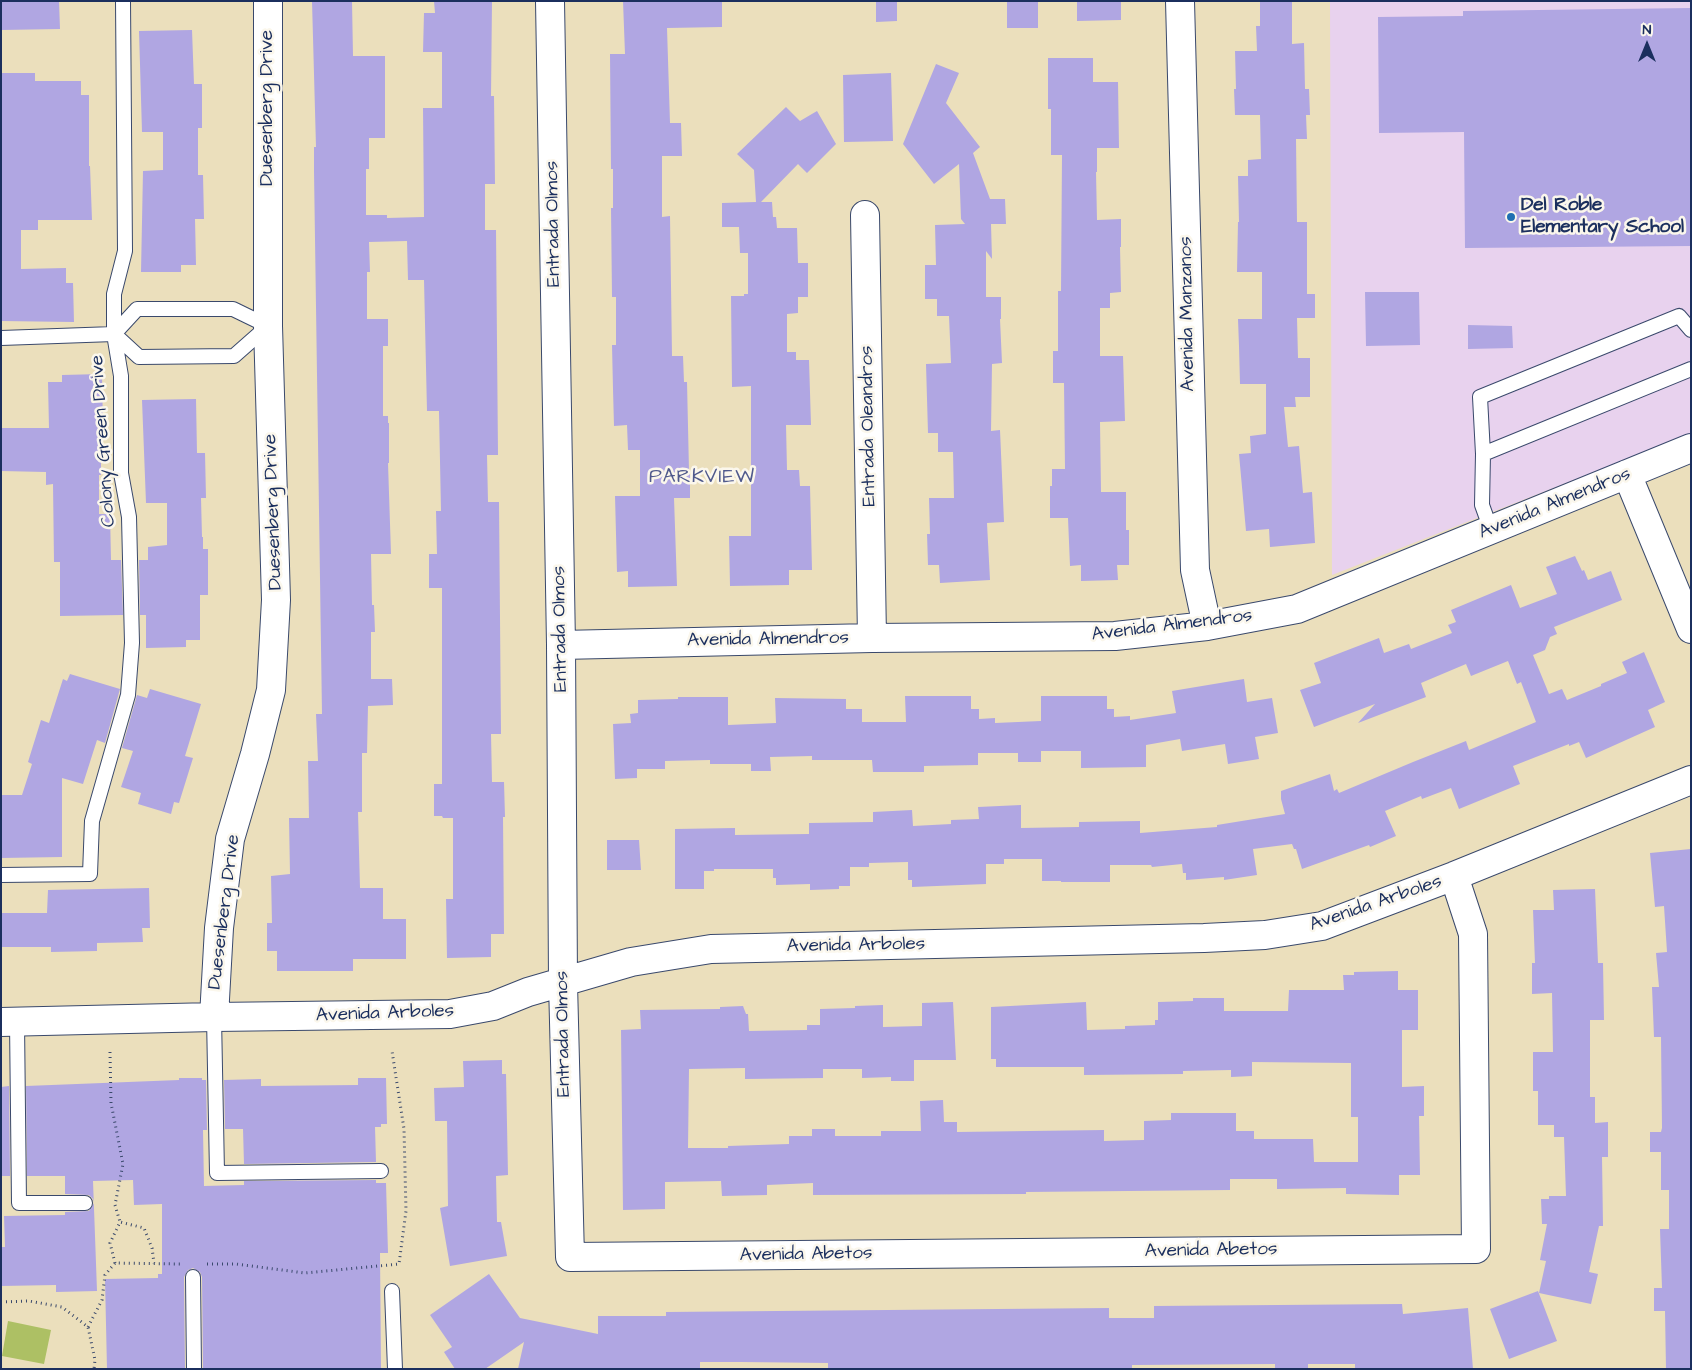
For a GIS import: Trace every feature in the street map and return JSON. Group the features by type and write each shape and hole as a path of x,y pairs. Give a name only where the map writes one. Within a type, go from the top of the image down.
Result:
{"street":[{"name":"Duesenberg Drive","path":"214,1017 219,928 230,839 255,754 271,690 276,600 268,326 268,1"},
{"name":"Entrada Olmos","path":"550,1 561,645 563,983 570,1257"},
{"name":"Avenida Manzanos","path":"1180,1 1195,570 1207,626"},
{"name":"Entrada Oleandros","path":"865,214 872,638"},
{"name":"Avenida Almendros","path":"561,645 872,638 1115,636 1207,626 1297,609 1691,448"},
{"path":"1626,474 1691,629"},
{"name":"Avenida Arboles","path":"9,1022 450,1014 492,1006 528,992 631,962 711,949 1265,935 1322,926 1454,876 1691,780"},
{"name":"Avenida Abetos","path":"570,1257 1476,1249 1473,934 1454,876"}],"lane":[{"name":"Colony Green Drive","path":"1,874 90,874 92,821 128,695 132,643 129,517 121,473 121,376 114,334 114,294 124,252 123,1"},
{"path":"1,338 114,334 139,357 234,356 268,326 233,308 137,308 114,334"},
{"path":"1491,530 1482,505 1480,397 1679,316 1691,330"},
{"path":"1482,454 1691,369"},
{"path":"214,1017 217,1173 381,1171"},
{"path":"9,1022 19,1203 85,1203"},
{"path":"192,1270 194,1369"},
{"path":"392,1291 395,1369"}],"path":[{"path":"200,1264 236,1264 305,1273 399,1264 406,1211 404,1129 392,1051"},
{"path":"110,1052 111,1103 123,1164 115,1205 120,1222 110,1242 115,1263"},
{"path":"120,1222 144,1228 152,1248 154,1264"},
{"path":"115,1263 154,1264 192,1270"},
{"path":"88,1328 102,1300 105,1275 115,1263"},
{"path":"1,1302 29,1301 62,1307 88,1328 95,1360 94,1369"}],"shaded area":[{"name":"Del Roble Elementary School","path":"1330,1 1691,1 1691,434 1332,575"}],"green space":[{"path":"8,1321 51,1330 44,1364 2,1356"}],"building":[{"path":"1,1 59,1 60,29 1,30"},
{"path":"312,1 352,1 353,56 385,56 385,138 369,138 369,169 366,169 366,215 387,215 387,218 424,217 423,108 442,108 442,52 423,52 424,13 435,13 434,1 492,1 491,96 494,96 495,184 485,184 485,230 496,230 498,455 487,455 488,502 499,502 501,734 491,734 492,782 504,782 505,817 503,817 504,934 491,934 491,957 447,958 446,899 453,899 453,818 434,816 434,784 442,784 442,588 429,588 429,554 437,554 436,511 441,511 439,411 427,411 424,280 408,280 407,241 369,242 370,272 367,272 367,319 388,319 388,346 383,346 383,416 388,416 389,423 388,463 391,554 371,554 372,605 374,605 375,632 371,632 371,679 392,679 393,705 368,706 367,753 362,753 362,812 358,812 360,888 383,888 383,919 406,919 406,959 353,959 353,971 277,971 277,951 267,951 267,923 272,923 271,876 290,874 289,818 309,818 308,761 318,761 316,714 322,714 314,171 314,147 316,147"},
{"path":"623,1 722,1 722,27 667,28 670,123 681,123 682,156 662,156 662,217 670,216 672,356 683,356 684,382 687,382 690,471 690,498 674,498 677,586 628,587 628,571 617,572 615,496 640,496 640,450 628,450 627,425 614,426 612,345 616,345 616,297 612,297 611,208 613,208 613,169 611,169 610,54 625,54"},
{"path":"876,1 897,1 897,21 876,22"},
{"path":"1007,1 1038,1 1038,28 1007,28"},
{"path":"1077,1 1121,1 1121,20 1077,21"},
{"path":"1260,1 1292,1 1292,44 1304,43 1305,89 1309,89 1310,115 1306,115 1307,139 1296,139 1297,222 1307,222 1307,294 1315,294 1315,318 1297,318 1298,358 1310,358 1310,397 1295,397 1296,407 1284,407 1288,447 1299,446 1303,493 1312,492 1315,543 1270,547 1269,529 1246,531 1239,454 1251,453 1250,436 1266,434 1266,384 1240,384 1238,319 1262,319 1262,272 1237,272 1238,176 1248,176 1248,160 1261,159 1260,115 1235,115 1234,89 1236,89 1235,51 1257,51 1256,26 1260,26"},
{"path":"1691,8 1691,246 1465,248 1464,132 1379,133 1378,17 1463,16 1463,11"},
{"path":"192,30 194,84 202,84 202,128 198,128 198,175 203,175 204,219 195,219 196,265 181,265 181,272 141,272 143,171 163,170 163,132 142,132 139,31"},
{"path":"1048,58 1093,58 1093,82 1118,82 1119,148 1097,148 1096,172 1097,220 1121,219 1121,292 1110,293 1110,308 1100,308 1100,356 1123,356 1125,421 1100,422 1101,492 1126,492 1126,530 1129,530 1129,565 1117,565 1118,580 1081,581 1081,565 1070,566 1068,518 1050,518 1052,469 1065,469 1064,383 1053,383 1053,351 1058,351 1058,291 1061,291 1062,155 1051,155 1051,109 1048,109"},
{"path":"936,64 959,73 946,103 980,147 973,153 990,199 1005,199 1006,224 991,224 992,259 986,251 986,297 1001,297 1002,363 992,364 991,431 1000,430 1004,522 987,523 990,580 940,583 939,565 928,565 927,534 930,534 929,498 954,498 953,452 938,452 938,433 928,433 926,364 951,363 949,316 937,316 937,299 925,299 925,265 936,265 935,225 965,224 961,219 959,164 934,184 903,144"},
{"path":"1,73 35,73 35,81 81,81 81,95 89,95 89,166 92,220 38,220 38,230 21,230 21,269 66,268 66,283 73,283 74,322 1,321"},
{"path":"891,73 893,141 844,142 843,75"},
{"path":"786,107 800,121 817,111 836,144 807,173 798,164 761,202 772,202 773,217 776,217 777,228 797,228 798,263 808,263 808,297 798,297 798,313 787,314 787,352 796,352 796,360 809,360 811,425 786,425 787,470 799,470 800,486 810,486 812,570 789,570 789,585 730,586 729,536 751,536 751,386 732,387 731,296 744,296 744,294 748,294 748,253 740,253 739,227 722,227 722,203 756,202 754,170 737,154"},
{"path":"1365,292 1419,292 1420,345 1366,346"},
{"path":"1468,325 1512,326 1513,348 1468,349"},
{"path":"102,374 103,428 101,428 99,514 110,514 111,560 121,560 123,615 60,616 60,562 54,562 53,484 46,485 46,472 1,471 1,428 49,428 48,382 62,382 62,375"},
{"path":"196,399 197,453 205,453 206,498 201,498 202,537 203,549 208,549 208,595 200,595 200,640 186,640 186,647 146,648 146,615 140,615 139,560 148,560 148,547 167,545 167,503 146,503 142,400"},
{"path":"1575,556 1588,580 1611,571 1622,600 1554,627 1557,634 1550,637 1545,650 1533,655 1549,694 1562,689 1567,700 1601,686 1601,684 1627,673 1622,662 1644,652 1665,702 1648,710 1655,727 1586,758 1579,742 1569,746 1569,744 1513,766 1520,784 1459,809 1451,788 1422,799 1421,796 1385,811 1396,836 1370,847 1369,845 1302,869 1296,849 1294,849 1292,844 1253,849 1257,875 1224,880 1224,877 1186,880 1186,873 1183,873 1182,864 1152,867 1151,865 1110,865 1110,882 1042,881 1042,859 1004,859 1004,864 986,864 986,884 912,887 912,880 908,880 908,862 869,863 869,867 850,867 850,886 839,886 839,889 810,890 810,884 776,885 776,878 773,878 773,869 714,869 714,871 704,871 704,889 675,889 675,829 735,828 735,835 809,834 809,823 873,822 873,812 912,810 913,826 951,824 951,820 979,819 978,807 1021,805 1021,828 1079,827 1079,822 1140,821 1140,833 1217,827 1217,825 1285,814 1281,791 1330,774 1334,791 1337,789 1339,793 1466,741 1469,750 1536,722 1521,682 1517,684 1508,661 1471,676 1466,664 1421,683 1426,697 1358,723 1375,704 1314,727 1300,690 1321,683 1314,663 1379,638 1384,653 1409,644 1411,649 1452,633 1448,625 1456,622 1451,610 1511,585 1520,608 1557,594 1546,567"},
{"path":"70,674 120,689 105,743 97,740 83,784 62,778 62,857 1,858 1,795 22,795 32,764 28,762 41,720 49,723 63,679 67,681"},
{"path":"1244,679 1247,702 1272,698 1278,733 1255,737 1259,759 1228,764 1225,744 1182,751 1180,739 1146,745 1146,767 1081,768 1081,751 1041,751 1041,762 1018,762 1018,753 978,753 978,765 924,766 924,772 873,772 872,760 812,760 812,756 770,757 771,771 751,771 751,764 710,764 710,760 665,761 665,769 637,769 637,778 615,779 613,724 631,723 630,714 638,713 638,700 678,699 678,697 728,697 728,725 776,723 775,698 846,699 846,709 862,709 862,722 906,722 905,696 971,696 971,709 979,709 979,719 995,718 995,723 1041,721 1041,696 1107,696 1107,709 1114,709 1114,717 1130,716 1130,720 1176,713 1172,691"},
{"path":"150,689 201,704 185,756 193,758 179,803 174,802 171,814 138,804 141,793 121,787 133,751 122,748 137,695 147,698"},
{"path":"607,840 639,840 641,870 607,870"},
{"path":"1691,849 1691,1369 1666,1369 1665,1311 1654,1311 1654,1288 1662,1288 1660,1229 1669,1229 1669,1190 1661,1190 1661,1152 1650,1152 1650,1132 1661,1132 1662,1128 1661,1037 1654,1037 1652,987 1659,987 1656,953 1667,952 1664,906 1655,907 1650,853"},
{"path":"149,888 150,928 142,928 143,942 97,943 97,951 51,952 51,947 1,947 1,913 47,913 48,890"},
{"path":"1595,889 1598,963 1603,963 1604,1020 1590,1020 1590,1097 1595,1097 1595,1123 1608,1122 1608,1157 1602,1157 1603,1226 1599,1226 1589,1272 1598,1274 1591,1304 1539,1293 1546,1261 1540,1260 1547,1224 1542,1224 1541,1199 1549,1199 1549,1196 1566,1196 1564,1137 1554,1137 1554,1125 1538,1125 1538,1091 1533,1091 1533,1052 1553,1052 1552,993 1532,994 1532,963 1535,963 1533,910 1554,910 1553,890"},
{"path":"1398,971 1398,990 1418,990 1418,1030 1402,1030 1402,1087 1424,1086 1424,1116 1419,1116 1420,1175 1399,1175 1399,1195 1346,1194 1346,1188 1277,1189 1277,1179 1230,1179 1230,1190 1026,1192 1026,1194 813,1195 813,1183 767,1185 767,1195 722,1196 721,1181 665,1182 665,1209 623,1210 621,1030 641,1029 640,1010 720,1009 720,1007 743,1006 746,1014 748,1014 749,1031 807,1030 807,1025 820,1025 820,1009 883,1005 883,1027 922,1026 922,1003 953,1002 956,1060 914,1060 914,1081 891,1081 891,1077 862,1078 862,1069 823,1069 823,1078 745,1079 745,1068 689,1069 688,1148 728,1148 728,1146 789,1144 789,1136 812,1136 812,1129 835,1129 835,1136 881,1136 881,1131 921,1131 920,1101 943,1100 944,1122 957,1122 957,1132 1104,1130 1104,1141 1144,1140 1144,1121 1171,1120 1171,1113 1236,1113 1236,1131 1254,1131 1254,1139 1313,1139 1314,1162 1358,1162 1358,1117 1351,1117 1351,1063 1252,1062 1252,1076 1231,1077 1231,1070 1183,1071 1183,1074 1084,1075 1084,1067 996,1067 996,1059 991,1059 991,1007 1086,1002 1087,1030 1125,1029 1125,1026 1155,1025 1155,1020 1158,1020 1158,1002 1193,1001 1193,998 1224,998 1224,1011 1288,1011 1289,990 1344,990 1343,975 1354,975 1354,972"},
{"path":"502,1060 502,1074 506,1074 508,1175 496,1176 497,1222 501,1222 507,1256 450,1266 440,1208 448,1206 447,1121 435,1121 434,1088 464,1087 463,1061"},
{"path":"202,1078 202,1080 206,1080 207,1130 203,1130 204,1186 244,1185 244,1181 376,1180 376,1183 386,1183 388,1253 380,1253 381,1369 203,1369 202,1277 200,1272 193,1268 188,1270 184,1277 185,1369 107,1369 105,1279 158,1278 158,1274 162,1274 162,1204 134,1205 133,1180 93,1181 94,1202 89,1195 65,1194 65,1176 27,1176 26,1086"},
{"path":"358,1078 386,1078 387,1124 375,1127 376,1162 244,1164 243,1129 225,1129 224,1080 261,1079 261,1086 358,1085"},
{"path":"9,1086 10,1176 1,1176 1,1087"},
{"path":"94,1203 97,1291 56,1292 56,1285 1,1286 1,1247 5,1247 4,1216 65,1215 65,1212 89,1211"},
{"path":"489,1274 520,1318 598,1334 598,1316 666,1316 666,1312 1109,1308 1109,1318 1154,1318 1154,1306 1402,1304 1403,1314 1468,1308 1473,1369 1355,1369 1355,1364 1308,1364 1308,1369 1275,1369 1275,1364 1132,1365 1132,1369 828,1369 828,1363 700,1362 700,1369 518,1369 524,1342 485,1369 455,1369 444,1352 452,1347 430,1315"},
{"path":"1538,1291 1557,1341 1509,1359 1490,1309"}],"place":[{"name":"Del Roble Elementary School","path":"1511,217"}],"district":[{"name":"PARKVIEW","path":"702,478"}]}
